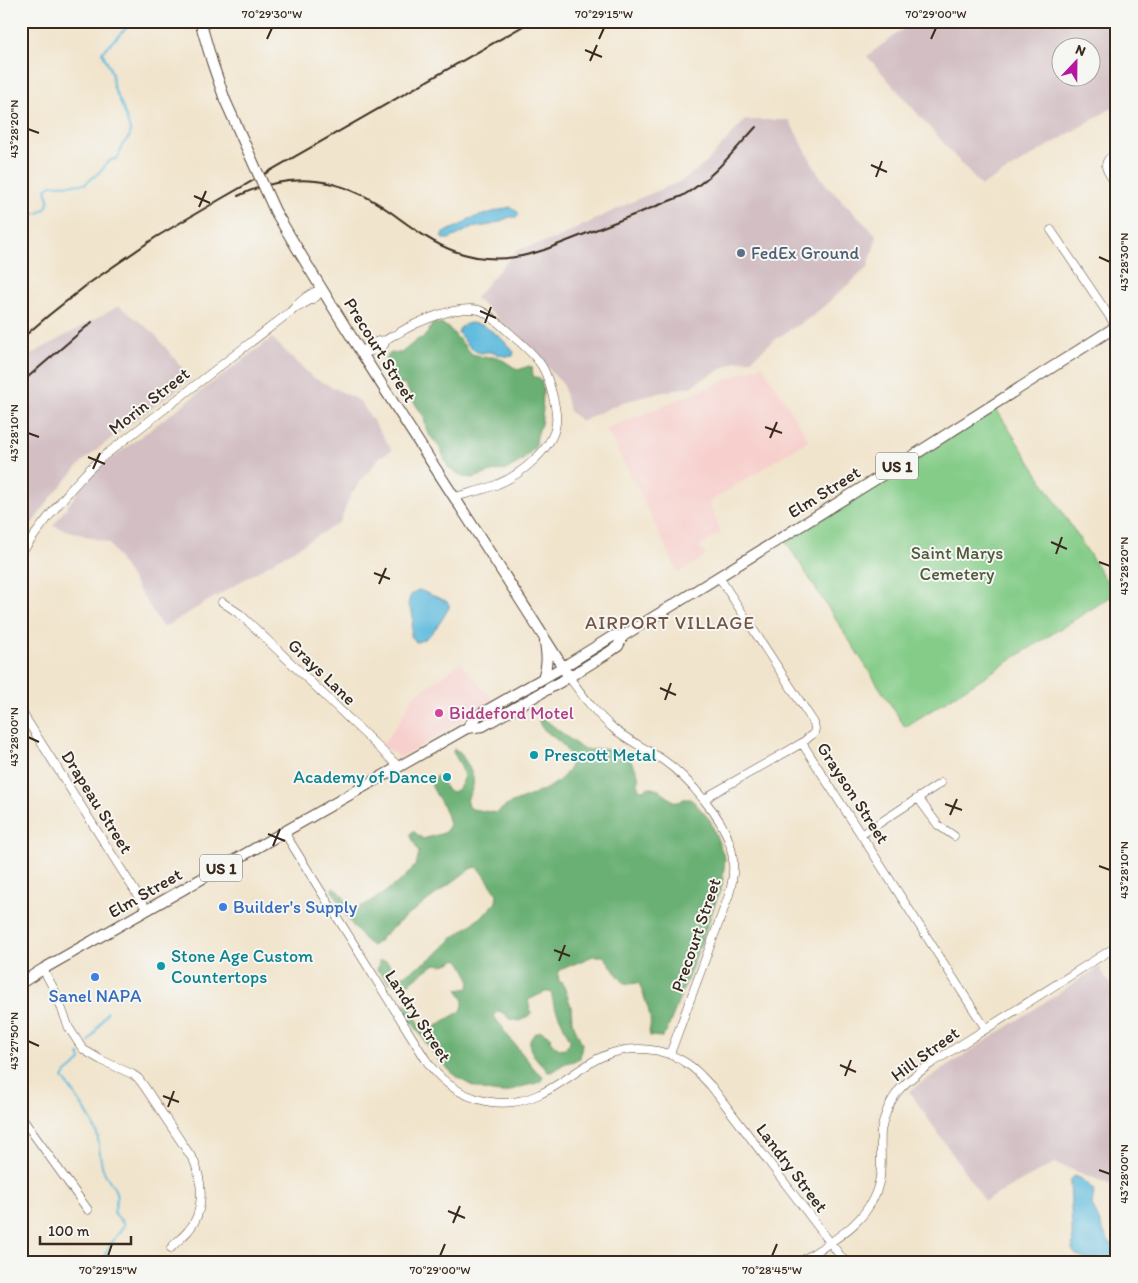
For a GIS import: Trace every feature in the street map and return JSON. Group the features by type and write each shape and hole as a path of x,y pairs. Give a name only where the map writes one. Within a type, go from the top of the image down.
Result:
{"main road":[{"name":"Precourt Street","path":"200,21 225,100 275,211 362,354 569,677"},
{"name":"Elm Street","path":"21,983 467,728 477,716 613,636 623,636 970,420 1116,326"},
{"name":"Elm Street","path":"467,728 483,726 569,677 618,646 623,636"},
{"path":"543,678 548,660 544,639"}],"street":[{"path":"1117,152 1107,159 1105,165 1117,185"},
{"path":"1050,230 1116,326"},
{"name":"Morin Street","path":"21,553 65,495 100,459 290,312 300,301 312,292 322,289"},
{"path":"362,354 368,345 378,340 387,340 409,327 433,317 463,310 479,310 490,316 532,353 543,366 548,376 556,422 552,438 548,444 535,459 509,478 498,484 455,497"},
{"name":"Grayson Street","path":"719,577 815,726 813,736 802,742 986,1029"},
{"name":"Grays Lane","path":"222,602 240,614 399,767"},
{"name":"Precourt Street","path":"569,677 588,703 608,723 663,760 691,784 718,818 728,835 734,860 733,877 727,903 670,1054"},
{"name":"Drapeau Street","path":"21,711 147,910"},
{"path":"704,800 802,742"},
{"path":"861,835 941,783"},
{"path":"918,798 938,825 954,836"},
{"name":"Landry Street","path":"284,832 430,1065 450,1086 471,1097 486,1101 514,1102 532,1098 594,1061 617,1051 644,1049 670,1054 690,1065 703,1077 845,1262"},
{"name":"Hill Street","path":"800,1262 854,1225 864,1214 874,1197 880,1175 882,1124 896,1092 903,1085 986,1029 1117,946"},
{"path":"43,969 55,990 69,1028 80,1045 84,1050 96,1057 138,1078 194,1160 201,1183 201,1200 195,1221 190,1229 171,1248"},
{"path":"21,1117 88,1210"}],"shaded area":[{"path":"914,21 1117,21 1117,105 981,186 867,56"},
{"path":"745,120 789,120 826,185 877,236 868,267 814,315 775,339 751,360 737,361 691,387 623,402 581,421 569,411 563,384 544,361 475,298 517,250 555,239 638,199 681,181 705,164"},
{"path":"119,306 153,332 191,379 83,461 52,496 21,539 21,360"},
{"path":"272,338 312,377 360,401 392,450 380,457 351,494 340,522 163,628 109,543 53,526 91,474"},
{"path":"762,365 809,440 709,502 721,533 699,546 705,556 678,573 639,491 606,429"},
{"name":"Biddeford Motel","path":"460,663 494,701 400,758 382,745 397,725 414,696"},
{"path":"1099,967 1117,994 1117,1187 1055,1163 985,1201 909,1091"}],"green space":[{"path":"432,324 448,327 472,354 484,357 498,357 518,370 529,366 532,367 533,376 540,379 543,390 543,409 536,445 523,460 506,470 495,471 473,478 463,477 448,467 440,448 427,432 424,417 406,386 396,382 390,376 386,368 385,358 391,353 401,353 417,340 424,337"},
{"name":"Saint Marys Cemetery","path":"996,409 1115,594 905,727 786,542"},
{"path":"540,718 543,718 581,748 615,750 627,755 637,771 639,779 638,789 644,790 649,787 659,790 673,801 680,802 683,799 690,799 694,802 710,820 725,859 722,885 666,1033 662,1037 650,1036 649,1014 639,983 627,984 618,976 603,956 593,956 560,970 558,975 571,1006 572,1021 582,1044 578,1060 566,1063 548,1072 531,1050 530,1041 532,1037 535,1033 541,1031 551,1037 552,1043 559,1049 569,1045 570,1040 554,1005 551,992 545,992 528,1000 531,1014 520,1021 509,1019 499,1011 494,1014 504,1031 543,1078 542,1081 502,1093 476,1087 453,1073 434,1054 411,1022 405,1010 404,1002 425,1031 434,1028 461,1011 463,999 458,990 469,988 470,979 461,962 457,959 446,964 435,964 405,986 397,986 388,981 377,970 379,961 386,961 391,966 391,975 398,979 433,957 449,941 485,914 496,902 497,894 483,873 476,867 470,869 404,918 372,946 351,924 332,891 333,887 337,889 354,911 402,880 416,865 419,853 410,834 413,831 423,839 444,833 449,827 448,819 432,787 431,781 439,776 447,790 453,792 459,788 462,783 463,773 453,752 454,749 460,752 473,777 474,782 467,805 472,809 496,813 508,805 543,790 558,781 570,768 569,754 561,743 542,728 539,722"}],"water":[{"path":"510,207 516,210 519,215 491,225 470,228 449,239 441,237 443,233 469,219"},
{"path":"471,323 482,325 499,336 514,352 513,356 488,352 482,353 471,348 458,332 460,328"},
{"path":"419,590 446,601 449,604 449,608 431,633 416,642 411,636 413,616 408,605 411,596"},
{"path":"1074,1176 1080,1178 1094,1191 1092,1205 1108,1241 1117,1248 1117,1258 1087,1259 1081,1258 1073,1251 1070,1182"}],"waterway":[{"path":"21,215 38,213 45,209 48,200 46,189 51,185 85,184 111,160 118,158 122,145 130,136 130,130 113,86 112,73 102,52 133,21"},
{"path":"89,1042 107,1012"},
{"path":"79,1054 81,1061 66,1073 63,1078 85,1110 96,1131 103,1169 116,1194 114,1212 124,1225 101,1262"}],"railway":[{"path":"21,339 88,284 156,237 532,21"},
{"path":"238,196 258,188 297,180 334,184 371,200 428,238 454,251 477,257 511,258 544,250 682,196 713,173 756,127"},
{"path":"21,383 92,322"}],"place":[{"name":"FedEx Ground","path":"741,253"},
{"name":"Biddeford Motel","path":"439,713"},
{"name":"Prescott Metal","path":"534,755"},
{"name":"Academy of Dance","path":"447,777"},
{"name":"Builder's Supply","path":"223,907"},
{"name":"Stone Age Custom Countertops","path":"161,966"},
{"name":"Sanel NAPA","path":"95,977"}],"district":[{"name":"AIRPORT VILLAGE","path":"670,622"}]}
